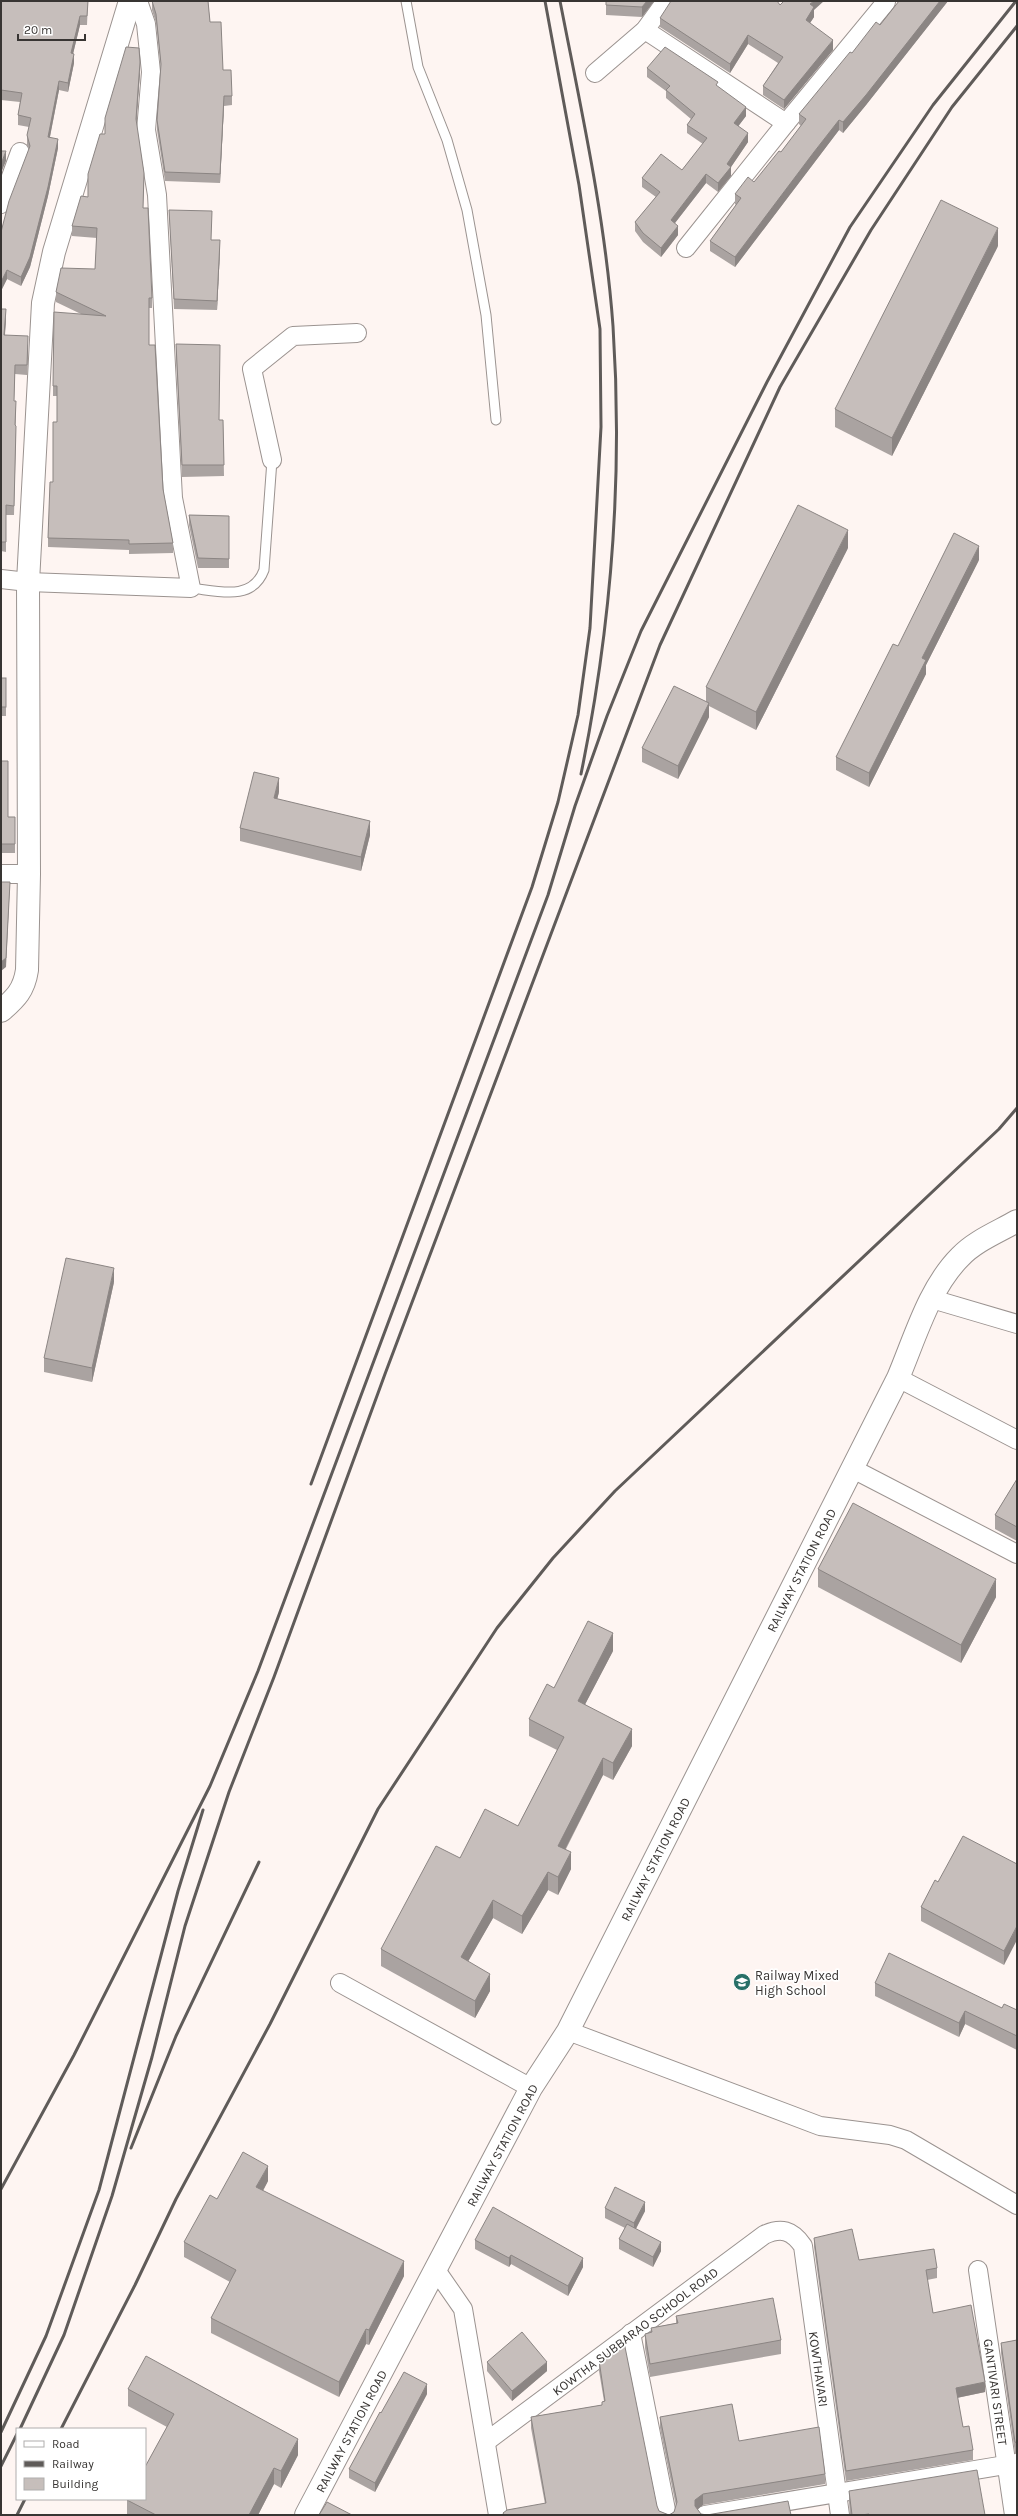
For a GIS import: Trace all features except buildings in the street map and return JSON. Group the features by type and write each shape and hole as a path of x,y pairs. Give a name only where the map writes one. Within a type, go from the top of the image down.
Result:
{"street":[{"path":"1,1011 18,996 25,984 27,970 29,874 28,582 43,303 54,252 130,1"},
{"path":"1,579 28,582 191,588 173,498 157,195 146,130 152,72 146,24 138,1"},
{"path":"595,73 645,30 666,1"},
{"path":"686,248 886,1"},
{"path":"645,30 786,123"},
{"path":"1,204 20,152"},
{"path":"272,460 252,369 293,336 356,333"},
{"path":"1,874 29,874"},
{"name":"RAILWAY STATION ROAD","path":"306,2515 531,2088 568,2031 853,1469 898,1378 932,1299 960,1256 973,1246 1017,1221"},
{"path":"932,1299 1017,1324"},
{"path":"898,1378 1017,1440"},
{"path":"853,1469 1017,1554"},
{"path":"340,1983 531,2088"},
{"path":"568,2031 820,2126 890,2135 906,2140 1017,2204"},
{"name":"KOWTHA SUBBARAO SCHOOL ROAD","path":"487,2441 764,2235 775,2230 787,2230"},
{"name":"KOWTHAVARI","path":"787,2230 796,2237 803,2246 840,2515"},
{"path":"436,2270 463,2309 487,2441 498,2515"},
{"name":"GANTIVARI STREET","path":"978,2270 1012,2464 1014,2515"},
{"path":"631,2333 667,2515"},
{"path":"705,2515 836,2492 1012,2464"}],"lane":[{"path":"406,1 418,67 447,140 467,210 486,315 496,420"},
{"path":"191,588 236,592 250,588 260,581 264,570 272,460"}],"railway":[{"path":"311,1484 532,887 558,802 578,715 590,628 601,427 600,329 579,185 545,1"},
{"path":"560,1 584,122 598,203 609,285 616,382 615,495 612,552 600,664 581,774"},
{"path":"1,2189 74,2055 210,1786 258,1671 548,895 575,806 607,716 641,631 767,382 850,227 933,105 1016,1"},
{"path":"20,2428 64,2335 112,2196 152,2057 185,1926 229,1792 274,1677 385,1374 660,645 780,387 871,230 952,107 1017,26"},
{"path":"62,2428 135,2285 176,2199 270,2024 378,1809 497,1628 553,1558 615,1491 999,1129 1017,1108"},
{"path":"1,2432 46,2336 99,2190 178,1891 203,1810"},
{"path":"131,2148 176,2036 259,1862"},
{"path":"1,2466 16,2436"},
{"path":"17,2515 24,2500"}],"place":[{"name":"Railway Mixed High School","path":"742,1982"}]}
